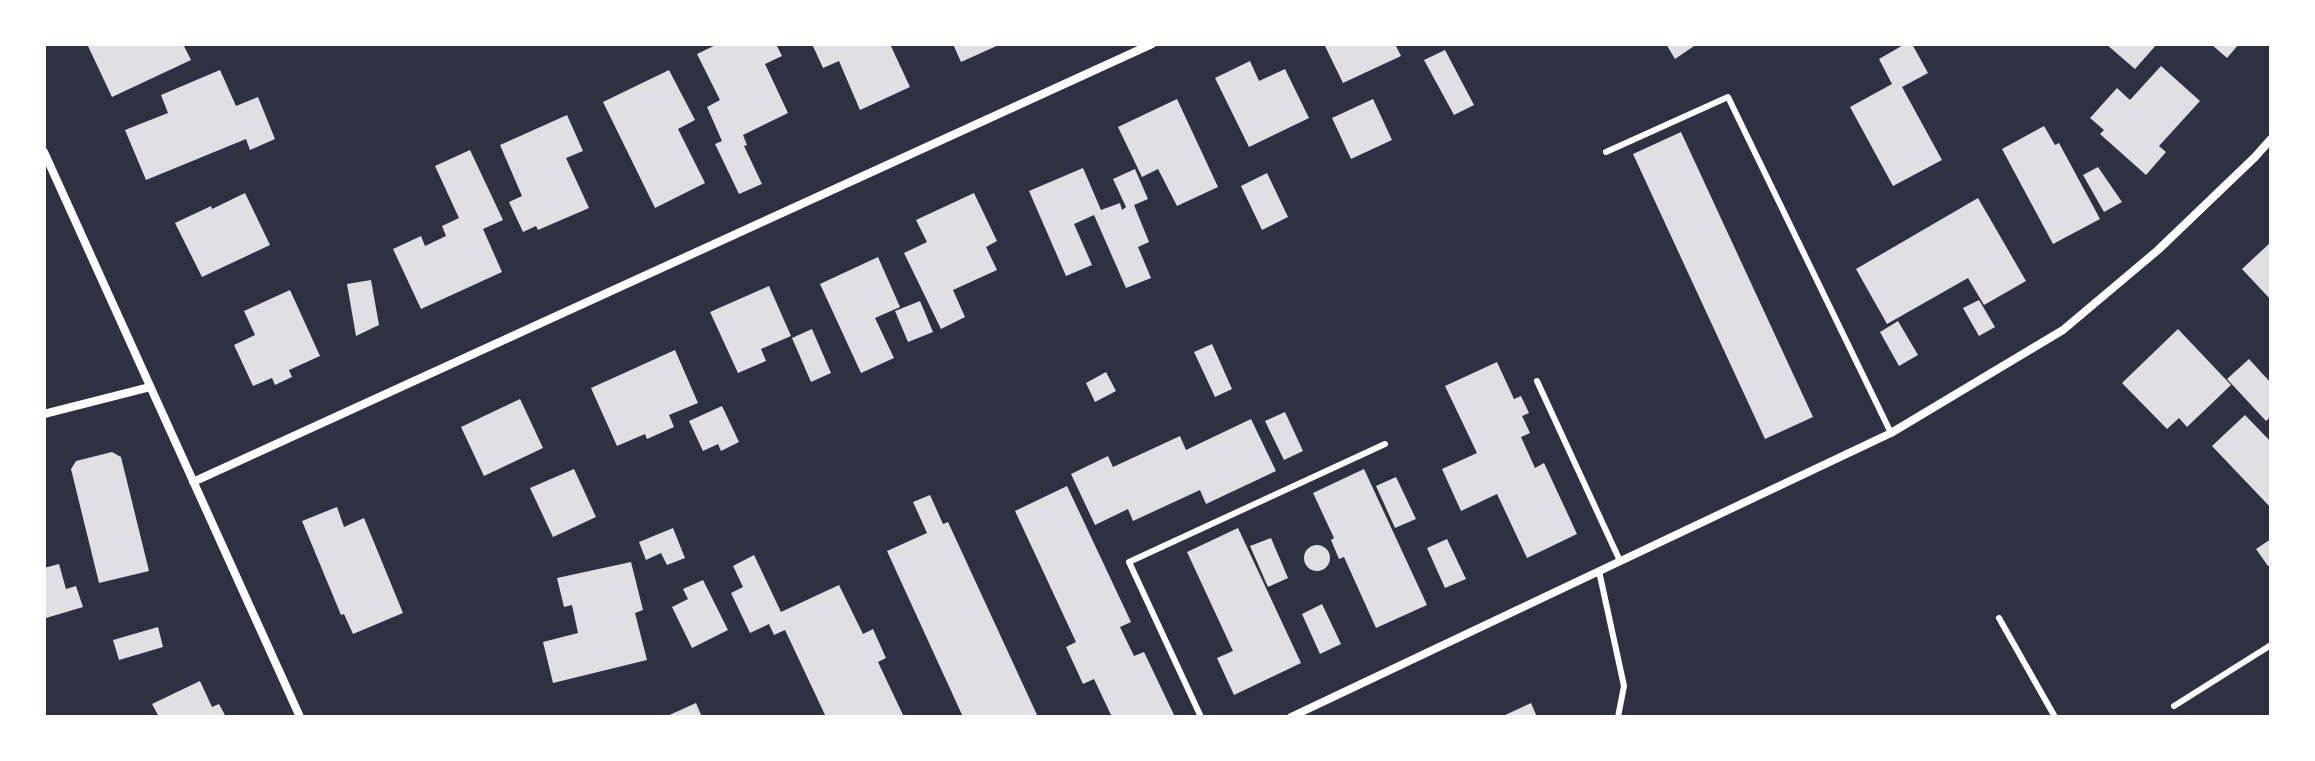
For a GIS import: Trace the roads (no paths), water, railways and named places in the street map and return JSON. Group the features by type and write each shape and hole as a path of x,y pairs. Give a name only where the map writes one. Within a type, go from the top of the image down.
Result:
{"street":[{"path":"193,482 1152,44"},
{"path":"1291,717 1891,433 2063,330 2158,250 2271,139"},
{"path":"44,152 300,717"},
{"path":"44,414 150,387"}],"lane":[{"path":"1606,152 1728,97 1891,433"},
{"path":"1537,381 1620,561"},
{"path":"1201,717 1129,562 1385,444"},
{"path":"1599,571 1624,686 1618,717"},
{"path":"1999,618 2055,717"},
{"path":"2174,706 2271,645"}]}
